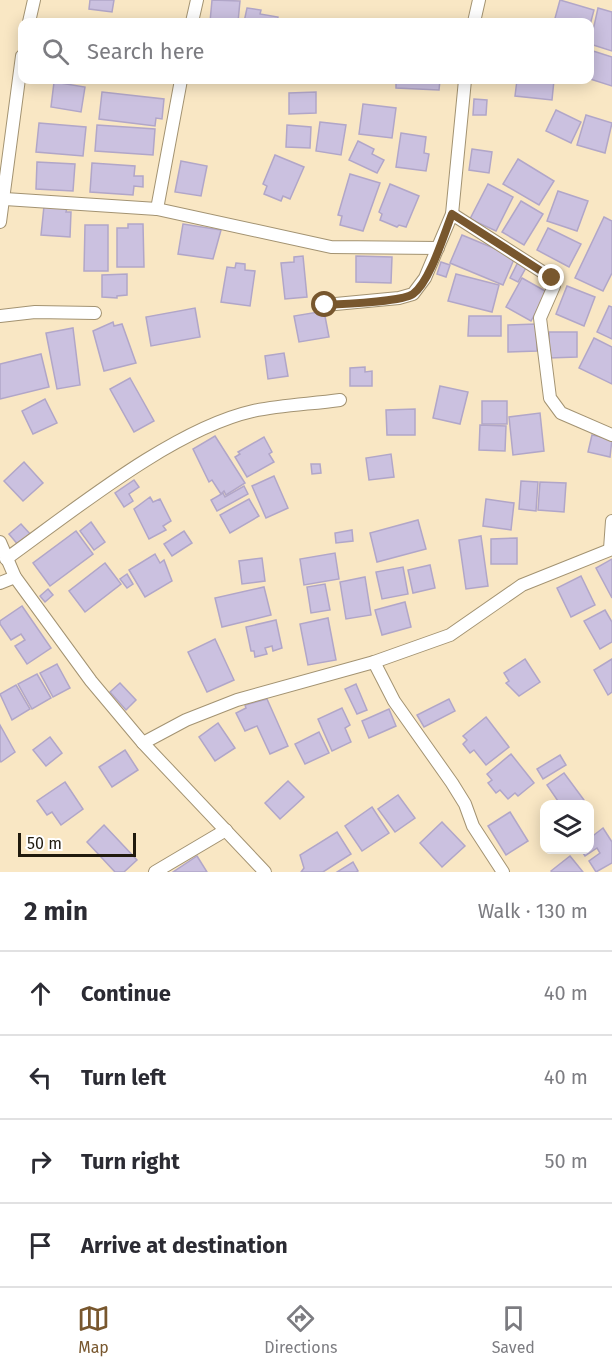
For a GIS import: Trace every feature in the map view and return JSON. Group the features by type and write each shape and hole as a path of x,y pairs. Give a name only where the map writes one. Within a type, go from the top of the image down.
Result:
{"street":[{"path":"30,18 34,0"},
{"path":"193,18 197,0"},
{"path":"475,18 479,0"},
{"path":"0,222 5,199 6,166 18,84"},
{"path":"157,209 180,84"},
{"path":"325,305 399,298 413,294 425,278 452,214 465,84"},
{"path":"5,199 157,209 331,247 438,248"},
{"path":"452,214 552,278 554,286 540,318 550,398 561,413 612,435"},
{"path":"0,316 35,312 95,313"},
{"path":"6,559 149,459 208,428 252,411 340,400"},
{"path":"143,743 186,720 237,700 374,663 450,635 522,585 611,549 612,521"},
{"path":"0,542 15,577 91,681 143,743 265,872"},
{"path":"0,583 15,577"},
{"path":"374,663 399,709 460,797 473,826 503,872"},
{"path":"155,872 226,830"}],"building":[{"path":"90,0 114,0 112,12 89,9"},
{"path":"212,0 240,1 238,18 210,18"},
{"path":"560,0 594,10 592,18 555,18"},
{"path":"247,8 261,10 260,14 278,17 278,18 245,18"},
{"path":"598,8 612,12 612,51 594,45 594,26"},
{"path":"594,51 612,57 612,86 594,80"},
{"path":"54,84 85,87 81,112 51,107"},
{"path":"396,84 440,84 439,90 396,88"},
{"path":"516,84 554,84 552,100 515,96"},
{"path":"102,92 164,99 162,119 156,118 155,126 99,119"},
{"path":"316,92 316,113 289,114 289,93"},
{"path":"474,99 487,100 486,115 473,115"},
{"path":"363,104 396,108 392,138 359,134"},
{"path":"556,110 581,122 571,143 546,131"},
{"path":"586,115 612,123 605,153 577,145"},
{"path":"320,122 346,125 341,155 316,151"},
{"path":"39,123 86,127 83,156 36,152"},
{"path":"97,125 155,129 153,155 95,151"},
{"path":"287,125 311,127 310,148 286,147"},
{"path":"401,133 426,137 424,153 429,154 426,171 396,167"},
{"path":"358,141 374,149 372,154 384,160 377,173 349,160"},
{"path":"472,149 492,152 489,173 469,170"},
{"path":"275,155 304,167 290,199 283,196 281,201 264,194 267,186 263,184"},
{"path":"518,159 554,181 539,205 503,184"},
{"path":"181,161 207,166 201,196 175,192"},
{"path":"37,162 75,164 73,191 36,189"},
{"path":"92,163 135,166 134,176 143,176 143,187 134,186 133,195 90,192"},
{"path":"350,174 380,183 363,231 340,225 342,216 338,215"},
{"path":"390,184 419,196 406,227 399,225 397,227 380,220 382,214 379,212"},
{"path":"488,184 513,197 496,231 470,219"},
{"path":"558,191 588,201 577,231 547,221"},
{"path":"521,201 543,214 524,245 502,232"},
{"path":"44,206 67,208 66,212 71,212 70,237 41,235"},
{"path":"604,217 612,221 612,273 603,291 575,278"},
{"path":"128,224 143,224 144,267 117,267 117,228 128,228"},
{"path":"183,224 221,230 213,259 178,254"},
{"path":"85,225 108,225 108,271 84,271"},
{"path":"548,228 581,244 569,267 537,250"},
{"path":"462,235 515,257 503,285 450,263"},
{"path":"303,256 307,297 285,299 281,263 294,262 294,257"},
{"path":"356,256 392,257 391,283 356,282"},
{"path":"519,260 528,264 518,282 510,278"},
{"path":"441,262 450,265 446,277 437,274"},
{"path":"236,263 245,264 245,270 255,271 250,306 221,302 227,267 235,268"},
{"path":"127,274 127,295 117,296 117,298 102,297 102,275"},
{"path":"456,274 499,285 492,312 448,301"},
{"path":"522,278 547,292 531,321 506,307"},
{"path":"567,286 595,297 584,326 556,314"},
{"path":"609,306 612,307 612,339 597,332"},
{"path":"195,308 200,337 151,346 146,317"},
{"path":"324,311 329,337 299,342 294,316"},
{"path":"469,316 501,316 501,336 468,336"},
{"path":"113,322 114,326 122,324 136,363 104,371 93,331"},
{"path":"536,324 537,351 508,352 508,325"},
{"path":"73,328 80,385 57,389 46,333"},
{"path":"549,332 577,332 577,357 549,358"},
{"path":"594,338 612,347 612,384 579,368"},
{"path":"284,353 288,376 268,379 265,356"},
{"path":"41,354 49,387 0,399 0,364"},
{"path":"365,367 365,372 372,371 372,386 350,386 350,368"},
{"path":"130,378 154,421 134,432 110,389"},
{"path":"440,386 468,392 460,424 433,418"},
{"path":"45,399 57,423 33,434 22,411"},
{"path":"482,401 507,401 507,424 482,424"},
{"path":"415,409 415,435 387,435 386,410"},
{"path":"540,413 544,451 513,455 509,417"},
{"path":"480,425 506,426 505,451 479,450"},
{"path":"592,435 612,439 610,457 588,452"},
{"path":"215,436 245,483 226,495 224,491 221,494 212,480 209,482 193,449"},
{"path":"264,437 272,452 269,454 274,462 247,477 235,457 240,454 238,452"},
{"path":"391,454 394,477 369,480 366,458"},
{"path":"24,462 43,483 23,501 4,481"},
{"path":"311,464 320,464 321,473 312,474"},
{"path":"274,476 288,508 266,518 252,486"},
{"path":"134,480 139,487 129,494 133,501 124,507 115,493"},
{"path":"521,481 538,482 536,511 519,509"},
{"path":"540,482 566,483 564,512 538,510"},
{"path":"244,486 248,494 217,511 211,500 223,493 225,497"},
{"path":"150,497 153,502 160,499 171,521 163,526 166,530 149,539 134,509"},
{"path":"249,499 259,516 230,533 220,515"},
{"path":"486,499 514,503 511,530 483,526"},
{"path":"418,520 426,549 377,562 370,533"},
{"path":"91,522 105,542 94,550 80,531"},
{"path":"21,524 31,535 19,546 9,534"},
{"path":"352,530 353,541 336,543 335,533"},
{"path":"76,531 93,554 50,586 33,563"},
{"path":"184,531 192,543 172,556 164,544"},
{"path":"481,536 488,586 466,589 459,540"},
{"path":"517,538 517,564 491,564 491,539"},
{"path":"335,553 339,579 304,585 300,559"},
{"path":"155,554 160,563 164,560 172,581 145,597 129,570"},
{"path":"262,558 265,581 242,584 239,561"},
{"path":"612,559 612,598 596,568"},
{"path":"105,563 121,584 85,612 69,591"},
{"path":"430,565 435,588 413,593 408,570"},
{"path":"403,567 408,594 382,599 376,572"},
{"path":"127,574 133,584 127,588 120,579"},
{"path":"581,576 595,605 571,617 557,588"},
{"path":"365,577 371,615 346,619 340,582"},
{"path":"325,584 330,610 311,613 307,587"},
{"path":"264,587 271,615 222,627 215,598"},
{"path":"48,589 53,595 45,602 40,596"},
{"path":"405,602 411,627 382,635 375,610"},
{"path":"22,606 51,648 27,664 15,646 25,640 21,634 11,640 0,624 0,621"},
{"path":"605,610 612,622 612,642 600,649 584,621"},
{"path":"328,618 336,660 308,665 300,624"},
{"path":"276,620 282,648 273,651 272,646 265,648 267,654 255,657 254,651 251,651 246,627"},
{"path":"215,639 234,680 207,692 188,652"},
{"path":"525,659 540,682 519,696 506,683 509,681 504,673"},
{"path":"612,659 612,692 608,695 594,670"},
{"path":"57,664 70,688 53,697 40,673"},
{"path":"37,674 51,698 32,709 18,684"},
{"path":"120,683 136,700 126,710 110,692"},
{"path":"356,684 367,710 357,714 345,689"},
{"path":"16,685 30,709 12,720 0,694"},
{"path":"267,699 288,746 270,754 257,726 245,731 236,713 246,708 245,705"},
{"path":"449,699 455,711 424,727 417,715"},
{"path":"342,708 350,725 345,728 351,742 332,751 318,719"},
{"path":"389,709 396,726 369,738 362,721"},
{"path":"486,717 509,747 486,765 474,750 470,753 463,744 467,740 463,736"},
{"path":"218,723 235,748 215,761 199,737"},
{"path":"0,725 15,752 1,762 0,760"},
{"path":"319,732 329,753 305,764 295,744"},
{"path":"50,737 62,753 46,766 33,750"},
{"path":"125,750 138,770 112,787 99,767"},
{"path":"511,754 534,783 518,796 515,793 508,799 500,790 496,793 488,783 492,780 487,774"},
{"path":"560,755 566,765 543,779 537,769"},
{"path":"564,773 584,800 557,800 547,785"},
{"path":"288,781 304,797 280,819 265,803"},
{"path":"65,782 83,809 61,825 52,812 47,815 37,801"},
{"path":"398,795 415,818 395,832 378,809"},
{"path":"372,807 389,833 362,851 345,826"},
{"path":"510,812 528,841 506,855 488,826"},
{"path":"442,822 465,846 442,867 420,843"},
{"path":"104,825 137,860 124,872 115,872 87,842"},
{"path":"603,828 612,842 612,863 596,872 589,861 600,853 597,848 594,850 594,835"},
{"path":"337,832 351,854 323,872 301,872 304,868 300,855"},
{"path":"197,856 207,872 173,872"},
{"path":"570,856 583,872 551,871"},
{"path":"353,862 358,871 337,872"}],"route":[{"path":"325,305 399,298 413,294 425,278 452,214 552,278"}]}
